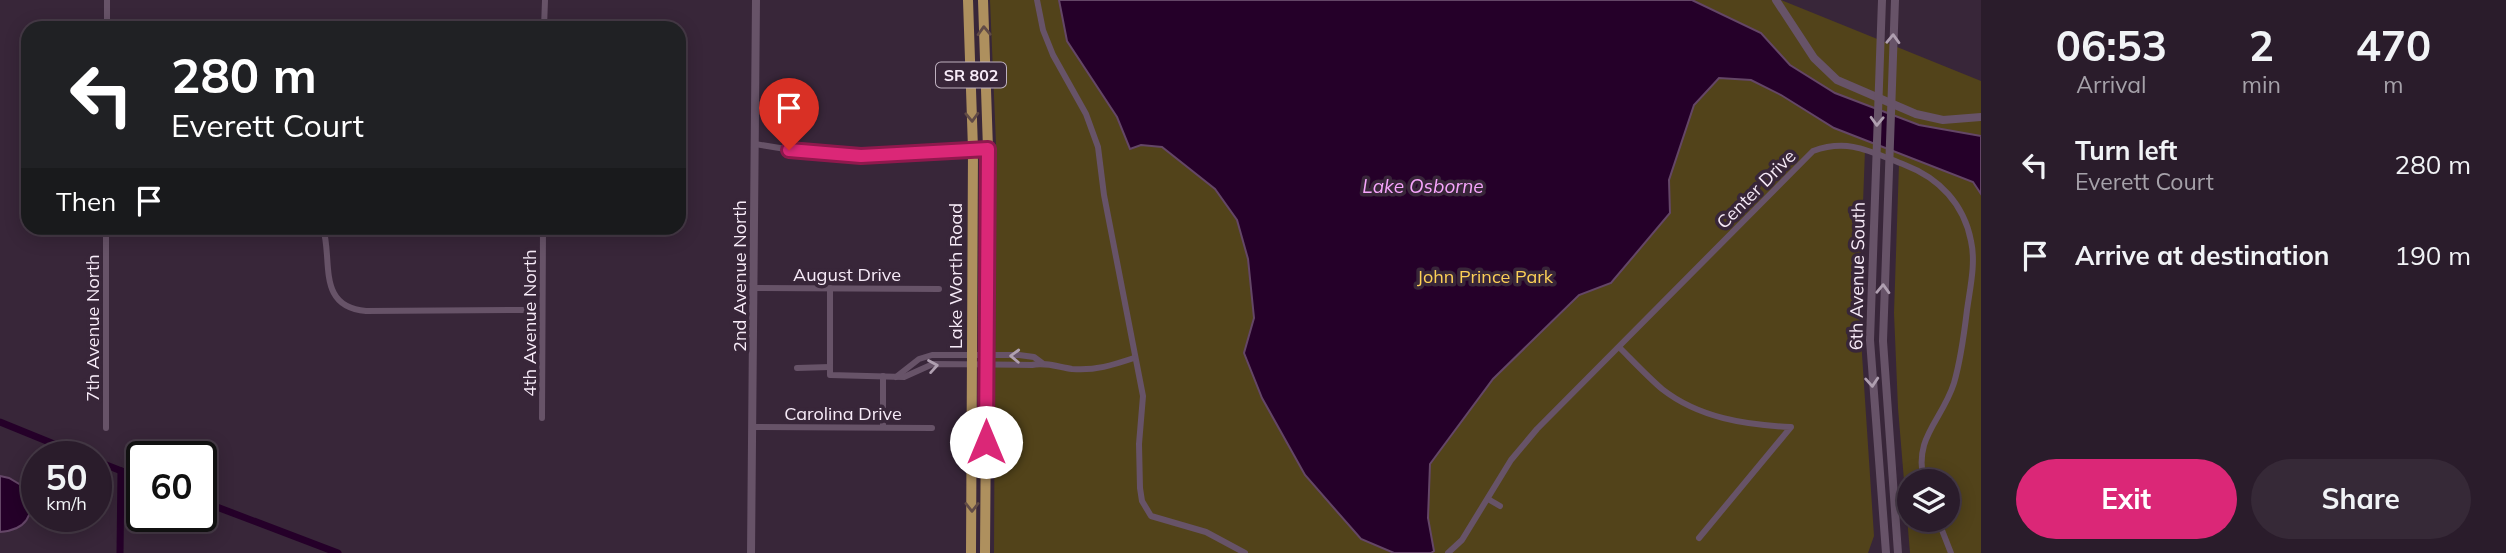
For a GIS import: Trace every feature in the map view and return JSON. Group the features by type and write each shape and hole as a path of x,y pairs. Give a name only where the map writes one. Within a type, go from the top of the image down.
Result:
{"main road":[{"name":"Lake Worth Road","path":"968,0 973,149 971,553"},
{"name":"Lake Worth Road","path":"983,0 988,149 985,553"}],"street":[{"path":"107,0 107,21"},
{"path":"544,0 544,21"},
{"name":"2nd Avenue North","path":"751,553 756,0"},
{"path":"1037,0 1053,55 1086,114 1098,147 1143,396 1139,444 1140,488 1146,509 1151,516 1206,532 1245,553"},
{"path":"1776,0 1814,58 1837,80 1916,114 1943,120 1981,117"},
{"name":"6th Avenue South","path":"1882,0 1870,340 1886,553"},
{"name":"6th Avenue South","path":"1895,0 1883,341 1898,553"},
{"path":"755,144 804,152 861,156 988,149"},
{"name":"Center Drive","path":"1448,553 1462,540 1511,460 1537,429 1814,151 1831,145 1848,145 1929,175 1949,193 1963,215 1972,243 1972,272 1962,351 1953,386 1923,444 1920,469"},
{"name":"7th Avenue North","path":"106,235 106,428"},
{"path":"324,235 330,287 339,299 351,308 366,311 525,310"},
{"name":"4th Avenue North","path":"542,418 543,235"},
{"name":"August Drive","path":"755,288 939,289"},
{"path":"830,288 830,375 896,377 911,374 933,364 1034,356 1042,363 1070,369 1092,369 1134,358"},
{"path":"1619,347 1663,389 1687,405 1715,417 1764,426 1791,427 1699,538"},
{"path":"797,368 830,367"},
{"path":"883,376 883,428"},
{"name":"Carolina Drive","path":"754,427 932,428"},
{"path":"1488,499 1500,506"},
{"path":"1943,532 1951,553"}],"green space":[{"name":"John Prince Park","path":"990,0 1781,0 1981,81 1981,553 1910,553 1908,532 1960,532 1960,469 1903,469 1894,313 1899,164 1865,150 1859,309 1874,536 1868,553 994,553 996,144"}],"water":[{"name":"Lake Osborne","path":"1059,0 1692,0 1761,33 1790,65 1835,93 1919,125 1981,136 1981,194 1973,182 1834,128 1751,80 1719,78 1694,105 1669,180 1670,213 1611,283 1579,295 1493,379 1430,464 1428,518 1434,551 1394,553 1361,539 1305,475 1262,398 1244,353 1254,318 1248,259 1237,220 1215,189 1162,147 1141,145 1130,149 1117,117 1067,41"},
{"path":"0,476 21,485 21,526 0,532"}],"waterway":[{"path":"0,422 47,441"},
{"path":"112,467 126,473"},
{"path":"120,553 121,471"},
{"path":"217,507 338,553"}],"route":[{"path":"789,150 833,155 890,156 988,149 986,442"}]}
